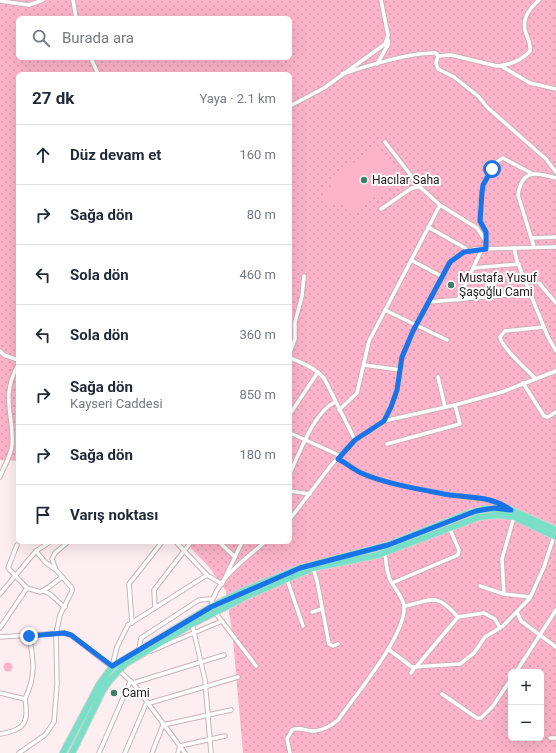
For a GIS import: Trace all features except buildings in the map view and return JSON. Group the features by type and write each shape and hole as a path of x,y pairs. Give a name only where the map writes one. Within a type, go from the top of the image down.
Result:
{"main road":[{"path":"63,753 99,685 112,666 139,649 213,609 300,568 388,545 476,511 494,508 511,510 555,534"},
{"path":"72,753 104,690 118,670 133,658 192,624 213,609 313,568 385,552 479,516 498,514 514,517 555,534"}],"street":[{"path":"0,1 29,5 43,0"},
{"path":"73,0 76,16"},
{"path":"377,64 388,45 381,0"},
{"path":"342,74 377,64 435,53 438,56 451,56 500,65 512,63 530,51 531,46 523,28 523,24 531,8 539,0"},
{"path":"292,105 324,88 342,74 374,54 385,44 388,39"},
{"path":"438,56 436,63 438,69 454,77 478,96 488,108 546,159 556,172"},
{"path":"92,60 97,72"},
{"path":"500,65 530,83 556,89"},
{"path":"386,142 420,187 440,205 477,228 485,240"},
{"path":"458,300 484,249 486,232 480,221 482,192 483,185 492,169 500,159 504,158 532,173"},
{"path":"534,247 518,195 522,182 532,173 538,172 556,178"},
{"path":"381,209 412,188 420,187"},
{"path":"339,410 357,393 369,341 440,205"},
{"path":"428,227 465,248 467,251"},
{"path":"532,238 556,236"},
{"path":"384,421 391,407 402,357 450,262 456,256 467,251 484,249 556,247"},
{"path":"514,248 544,327 556,351"},
{"path":"411,260 443,277"},
{"path":"473,268 519,264"},
{"path":"292,347 295,339 295,322 303,291 304,276"},
{"path":"539,283 556,303"},
{"path":"430,302 531,293"},
{"path":"385,310 447,340"},
{"path":"536,379 508,350 501,341 500,337 506,331 544,327"},
{"path":"0,351 4,355 16,359"},
{"path":"292,359 318,372 324,378 355,440"},
{"path":"364,365 400,370"},
{"path":"0,477 10,453 11,438 6,403 8,388 16,370"},
{"path":"292,516 339,457 355,440 384,421 455,405 502,392 556,371"},
{"path":"292,411 318,372"},
{"path":"438,377 444,407"},
{"path":"524,383 544,416 548,417 556,412"},
{"path":"292,469 305,440 325,408 335,402"},
{"path":"387,444 460,424 455,405"},
{"path":"292,434 339,457 362,473 389,482 450,495 489,498 501,503 511,510"},
{"path":"292,491 310,494"},
{"path":"504,594 502,559 514,517"},
{"path":"392,583 458,555 459,550 449,527"},
{"path":"388,649 412,667 460,664 474,653 485,637 500,628 530,597 544,567 555,534"},
{"path":"0,594 36,551 47,544"},
{"path":"56,570 52,559 54,555 66,544"},
{"path":"132,623 129,584 160,544"},
{"path":"178,544 207,575 222,584"},
{"path":"155,608 154,590 190,544"},
{"path":"221,544 235,556"},
{"path":"241,544 222,584 212,599 213,609 256,666"},
{"path":"222,584 263,544"},
{"path":"16,545 8,566 9,570 27,588 51,594 64,607"},
{"path":"19,753 45,735 54,722 57,684 56,634 60,615 72,591 72,588 56,570 45,562 36,551"},
{"path":"290,753 287,740 290,732 298,728 314,732 332,725 338,720 388,649 402,618 404,606 389,577 385,552"},
{"path":"313,568 317,581 329,644 333,646 338,644"},
{"path":"0,637 56,634 71,635 78,638 112,666 117,647 126,628 207,575"},
{"path":"42,591 62,577"},
{"path":"287,579 303,626"},
{"path":"480,586 504,594 530,597"},
{"path":"0,628 27,588"},
{"path":"139,649 141,638 199,600 212,599"},
{"path":"404,606 439,600 446,603 458,617"},
{"path":"312,612 322,609"},
{"path":"518,669 556,610"},
{"path":"517,612 521,621 556,646"},
{"path":"410,673 458,617 484,613 495,619 500,628"},
{"path":"133,658 222,621"},
{"path":"192,624 196,633 202,662 211,753"},
{"path":"0,734 12,732 26,720 27,714 25,699 31,686 34,672 29,636"},
{"path":"99,753 131,683 224,655"},
{"path":"118,670 131,683 185,753"},
{"path":"146,704 238,677"},
{"path":"442,694 477,718 482,718 493,706 508,684"},
{"path":"0,698 1,693 25,699"},
{"path":"125,753 146,704"},
{"path":"163,725 231,710"},
{"path":"152,753 163,725"},
{"path":"180,746 225,736"},
{"path":"550,738 556,738"},
{"path":"178,753 180,746"}],"shaded area":[{"path":"0,0 556,0 556,753 243,753 233,639 226,591 209,567 187,544 292,544 292,72 16,72 16,461 0,460"},
{"name":"Hacılar Saha","path":"378,146 400,179 350,214 327,181"},
{"path":"330,187 340,201 331,207 322,193"},
{"path":"8,662 13,667 8,672 3,667"}],"place":[{"name":"Hacılar Saha","path":"364,180"},
{"name":"Mustafa Yusuf Şaşoğlu Cami","path":"451,285"},
{"name":"Cami","path":"114,693"}],"route":[{"path":"29,636 64,633 71,635 78,638 112,666 211,607 244,591 300,568 388,545 476,511 494,508 511,510 501,503 489,498 450,495 389,482 362,473 338,459 355,440 384,421 397,390 402,357 413,331 430,302 450,262 456,256 464,252 475,249 486,249 486,232 480,221 482,192 483,185 492,169"}]}
